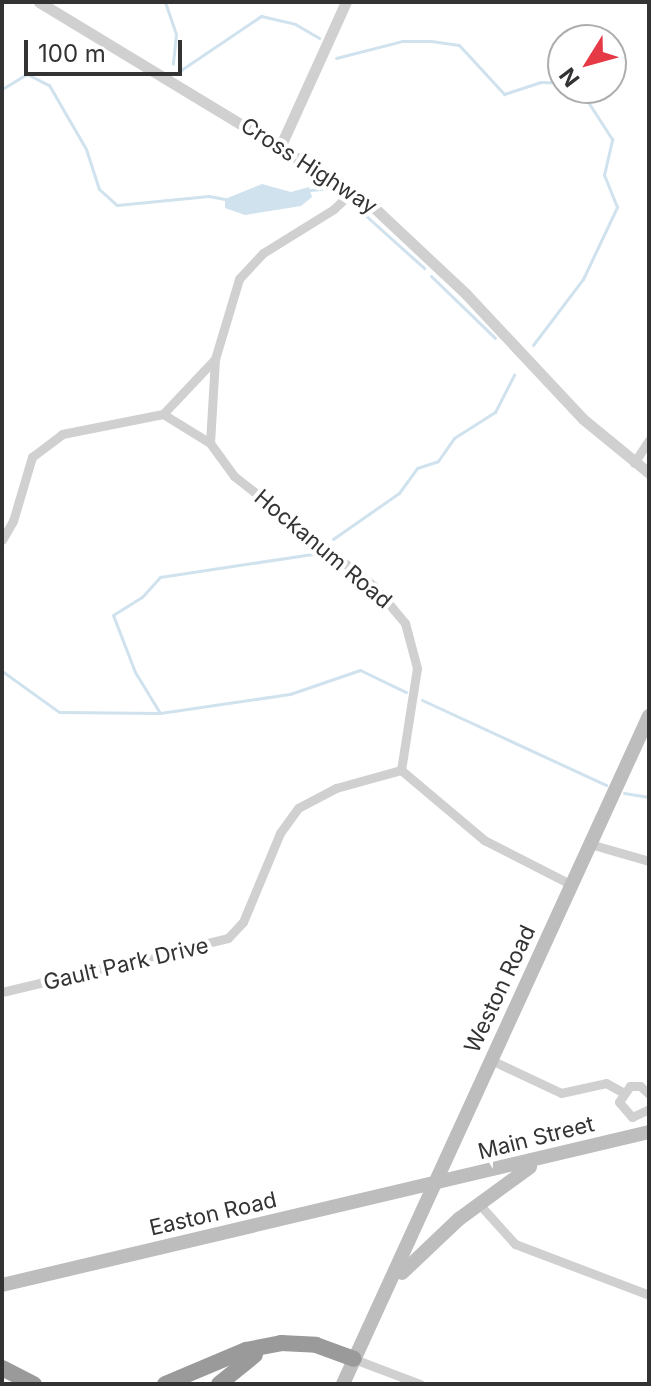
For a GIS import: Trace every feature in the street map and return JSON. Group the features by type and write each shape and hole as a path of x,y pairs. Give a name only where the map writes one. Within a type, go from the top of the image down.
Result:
{"highway":[{"path":"165,1384 246,1350 281,1343 316,1345 354,1359"},
{"path":"219,1384 244,1360 281,1343"},
{"path":"2,1368 34,1384"},
{"path":"2,1379 10,1384"}],"main road":[{"name":"Weston Road","path":"343,1384 394,1281 434,1185 649,716"},
{"name":"Main Street","path":"434,1185 649,1132"},
{"name":"Weston Road","path":"394,1281 479,1204 537,1162"},
{"name":"Easton Road","path":"2,1285 434,1185"}],"street":[{"name":"Cross Highway","path":"39,2 353,191 408,237 583,419 649,473"},
{"path":"281,145 346,2"},
{"path":"163,414 210,443 215,359 229,302 246,269 353,191"},
{"path":"2,540 13,521 30,462 44,444 86,427 163,414 215,359"},
{"path":"634,463 649,440"},
{"name":"Hockanum Road","path":"210,443 234,476 366,579 405,623 417,668 401,770"},
{"path":"401,770 484,840 572,885"},
{"name":"Gault Park Drive","path":"2,992 228,938 243,922 276,842 294,812 336,788 401,770"},
{"path":"590,844 649,861"},
{"path":"491,1060 561,1093 606,1083 622,1092"},
{"path":"649,1094 635,1085 622,1092 619,1102 627,1115 637,1117 649,1109"},
{"path":"479,1204 515,1244 649,1295"},
{"path":"354,1359 420,1384"}],"water":[{"path":"262,184 291,192 309,187 312,197 301,206 245,215 225,208 225,199"}],"waterway":[{"path":"165,2 176,34 173,64"},
{"path":"181,70 261,16 295,24 319,38"},
{"path":"336,58 402,41 431,41 459,45 504,94 547,82"},
{"path":"2,89 27,74 49,85 86,149 99,189 117,205 209,196 229,200"},
{"path":"533,345 583,279 617,207 604,175 612,139 589,104"},
{"path":"310,190 321,189"},
{"path":"364,214 424,268"},
{"path":"431,276 495,338"},
{"path":"333,539 399,493 417,468 438,461 454,438 495,412 514,375"},
{"path":"160,713 135,672 113,615 142,597 160,577 319,553"},
{"path":"2,671 59,712 160,713 290,694 360,670 406,692"},
{"path":"422,700 606,785"},
{"path":"624,793 649,797"}]}
